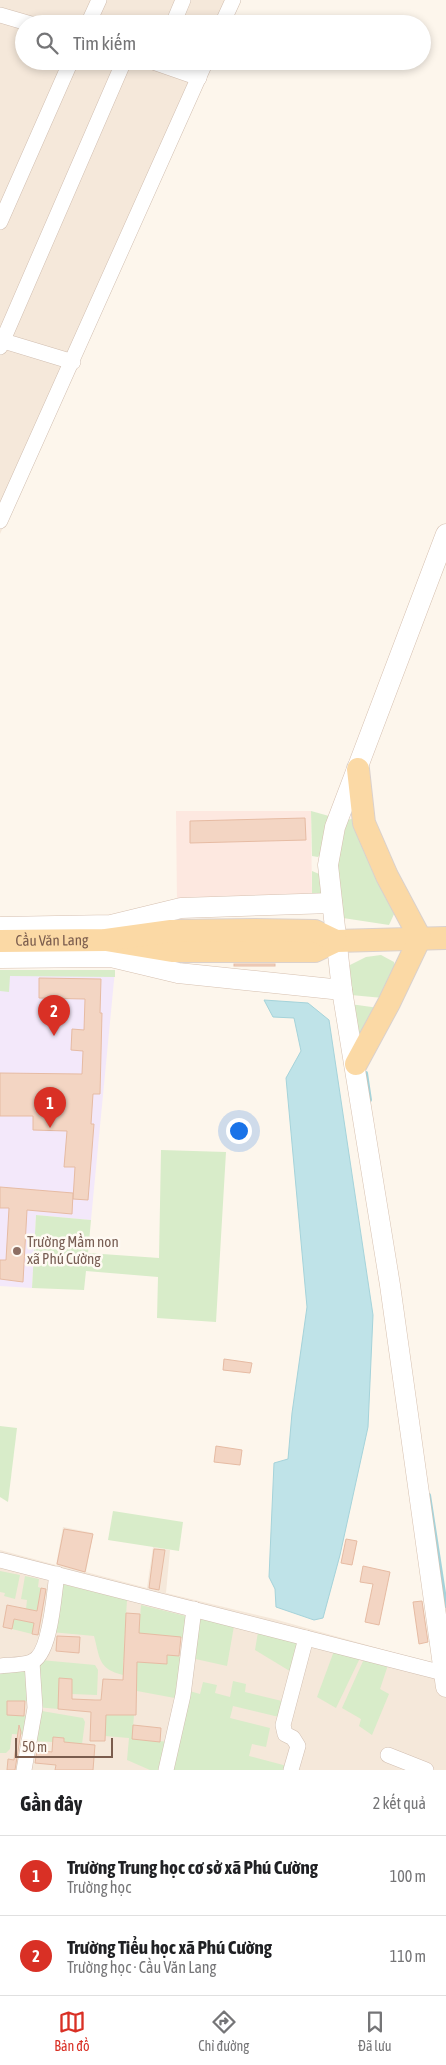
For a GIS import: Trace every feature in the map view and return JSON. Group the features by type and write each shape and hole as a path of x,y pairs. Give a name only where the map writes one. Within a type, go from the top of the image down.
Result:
{"main road":[{"path":"444,1680 390,1285 356,1064 342,990 328,865 335,827 446,534"},
{"path":"358,769 364,822 387,876 420,938"},
{"path":"0,927 111,925 180,908 332,903"},
{"path":"106,940 171,931 264,930 315,931 336,941 446,938"},
{"path":"356,1064 389,1003 420,938"},
{"path":"106,940 170,964 314,963 336,941"},
{"name":"Cầu Văn Lang","path":"0,941 106,940"},
{"path":"0,958 111,957 178,973 342,990"}],"street":[{"path":"92,15 99,0"},
{"path":"177,15 184,0"},
{"path":"226,15 233,0"},
{"path":"0,15 15,19"},
{"path":"0,222 67,70"},
{"path":"73,362 1,342 120,70"},
{"path":"176,70 199,78"},
{"path":"0,521 73,362 202,70"},
{"path":"0,1560 306,1638 444,1680"},
{"path":"0,1666 32,1662 39,1657 46,1646 57,1574"},
{"path":"166,1770 183,1695 194,1609"},
{"path":"291,1770 298,1746 293,1738 284,1734 283,1725 306,1638"},
{"path":"24,1770 35,1708 32,1662"},
{"path":"388,1755 426,1770"}],"shaded area":[{"path":"0,0 240,0 233,15 15,15 15,70 208,70 0,534"},
{"path":"176,811 311,811 312,902 177,902"},
{"path":"0,970 115,970 91,1220 36,1215 32,1288 0,1286"},
{"path":"63,1527 93,1533 86,1572 147,1588 153,1547 170,1550 166,1593 274,1619 446,1667 446,1770 0,1770 0,1550 56,1565"}],"green space":[{"path":"311,811 329,816 324,850 318,857 312,856"},
{"path":"352,819 392,899 395,912 389,925 343,918 335,854 343,820"},
{"path":"312,871 324,876 321,898 312,902"},
{"path":"381,955 394,962 398,974 383,998 351,995 346,967 366,957"},
{"path":"0,970 115,970 115,977 10,976 9,992 0,991"},
{"path":"350,1004 379,1008 358,1038"},
{"path":"161,1150 226,1152 216,1322 157,1318 158,1277 86,1271 84,1290 32,1288 36,1215 91,1220 88,1253 159,1258"},
{"path":"0,1426 17,1428 8,1502 0,1497"},
{"path":"113,1511 183,1522 179,1551 108,1540"},
{"path":"0,1571 20,1575 15,1599 4,1596 5,1593 0,1592"},
{"path":"25,1576 39,1579 38,1587 41,1588 37,1611 26,1609 27,1600 21,1599"},
{"path":"58,1583 127,1600 124,1648 138,1649 137,1662 166,1664 167,1655 185,1657 180,1699 137,1691 136,1662 123,1660 123,1675 115,1673 101,1662 94,1636 51,1632"},
{"path":"141,1605 190,1617 187,1638 157,1635 138,1643"},
{"path":"197,1617 234,1626 227,1666 191,1658"},
{"path":"14,1619 34,1623 32,1634 12,1629"},
{"path":"258,1632 301,1643 293,1673 255,1650"},
{"path":"334,1651 360,1658 336,1708 317,1697"},
{"path":"364,1659 388,1665 380,1689 389,1694 372,1735 359,1726 361,1719 342,1708"},
{"path":"41,1660 95,1665 98,1670 97,1695 72,1694 72,1679 60,1679 58,1709 36,1707 34,1664"},
{"path":"30,1664 32,1701 7,1701 7,1715 32,1716 29,1735 12,1734 10,1749 6,1753 0,1753 0,1669"},
{"path":"233,1681 246,1684 245,1692 286,1702 283,1718 233,1706 230,1718 270,1728 266,1747 252,1744 249,1756 287,1766 286,1770 168,1770 186,1690 200,1694 203,1682 217,1685 215,1693 230,1697"},
{"path":"36,1710 83,1718 85,1722 82,1744 64,1742 64,1738 54,1737 53,1742 32,1741"},
{"path":"105,1713 134,1715 132,1739 171,1742 164,1770 150,1770 127,1760 129,1738 105,1736"}],"water":[{"path":"264,1000 308,1003 329,1020 373,1315 368,1427 340,1555 323,1618 314,1620 276,1607 275,1589 269,1577 274,1463 288,1459 292,1413 307,1307 286,1078 301,1051 294,1018 273,1017"}],"building":[{"path":"305,818 306,840 190,843 190,821"},
{"path":"234,964 275,964 275,966 234,966"},
{"path":"39,978 101,979 100,1094 93,1094 91,1124 94,1124 88,1200 73,1199 75,1167 64,1167 67,1131 33,1130 33,1116 0,1116 0,1073 82,1074 83,1051 71,1050 72,1029 84,1030 85,999 39,998"},
{"path":"0,1187 73,1193 72,1214 27,1210 23,1282 0,1279 0,1260 6,1260 9,1208 0,1208"},
{"path":"224,1359 252,1363 250,1373 223,1370"},
{"path":"216,1446 242,1450 240,1465 214,1462"},
{"path":"64,1529 93,1534 85,1572 57,1564"},
{"path":"346,1539 357,1541 352,1565 341,1563"},
{"path":"154,1549 165,1550 159,1590 149,1588"},
{"path":"363,1566 390,1572 379,1625 365,1622 373,1584 360,1582"},
{"path":"41,1588 46,1589 38,1635 32,1634 34,1623 14,1619 12,1629 3,1627 7,1605 37,1611"},
{"path":"422,1601 428,1642 419,1644 413,1602"},
{"path":"126,1613 140,1614 139,1633 181,1637 179,1656 167,1655 167,1664 137,1662 136,1715 106,1715 105,1741 90,1741 91,1712 58,1709 59,1678 72,1679 72,1699 95,1700 101,1700 103,1679 123,1680"},
{"path":"57,1636 80,1637 79,1653 56,1651"},
{"path":"7,1701 25,1701 24,1716 7,1715"},
{"path":"19,1725 21,1732 15,1770 7,1770 8,1759 14,1760"},
{"path":"133,1725 161,1728 160,1742 132,1739"},
{"path":"53,1737 64,1738 64,1742 95,1745 93,1770 55,1770 56,1765 35,1763 37,1750 52,1752"}],"waterway":[{"path":"366,1073 370,1100"},
{"path":"429,1495 446,1606"}],"place":[{"name":"Trường Tiểu học xã Phú Cường","path":"54,1036"},
{"name":"Trường Trung học cơ sở xã Phú Cường","path":"50,1128"},
{"name":"Trường Mầm non xã Phú Cường","path":"17,1251"}]}
